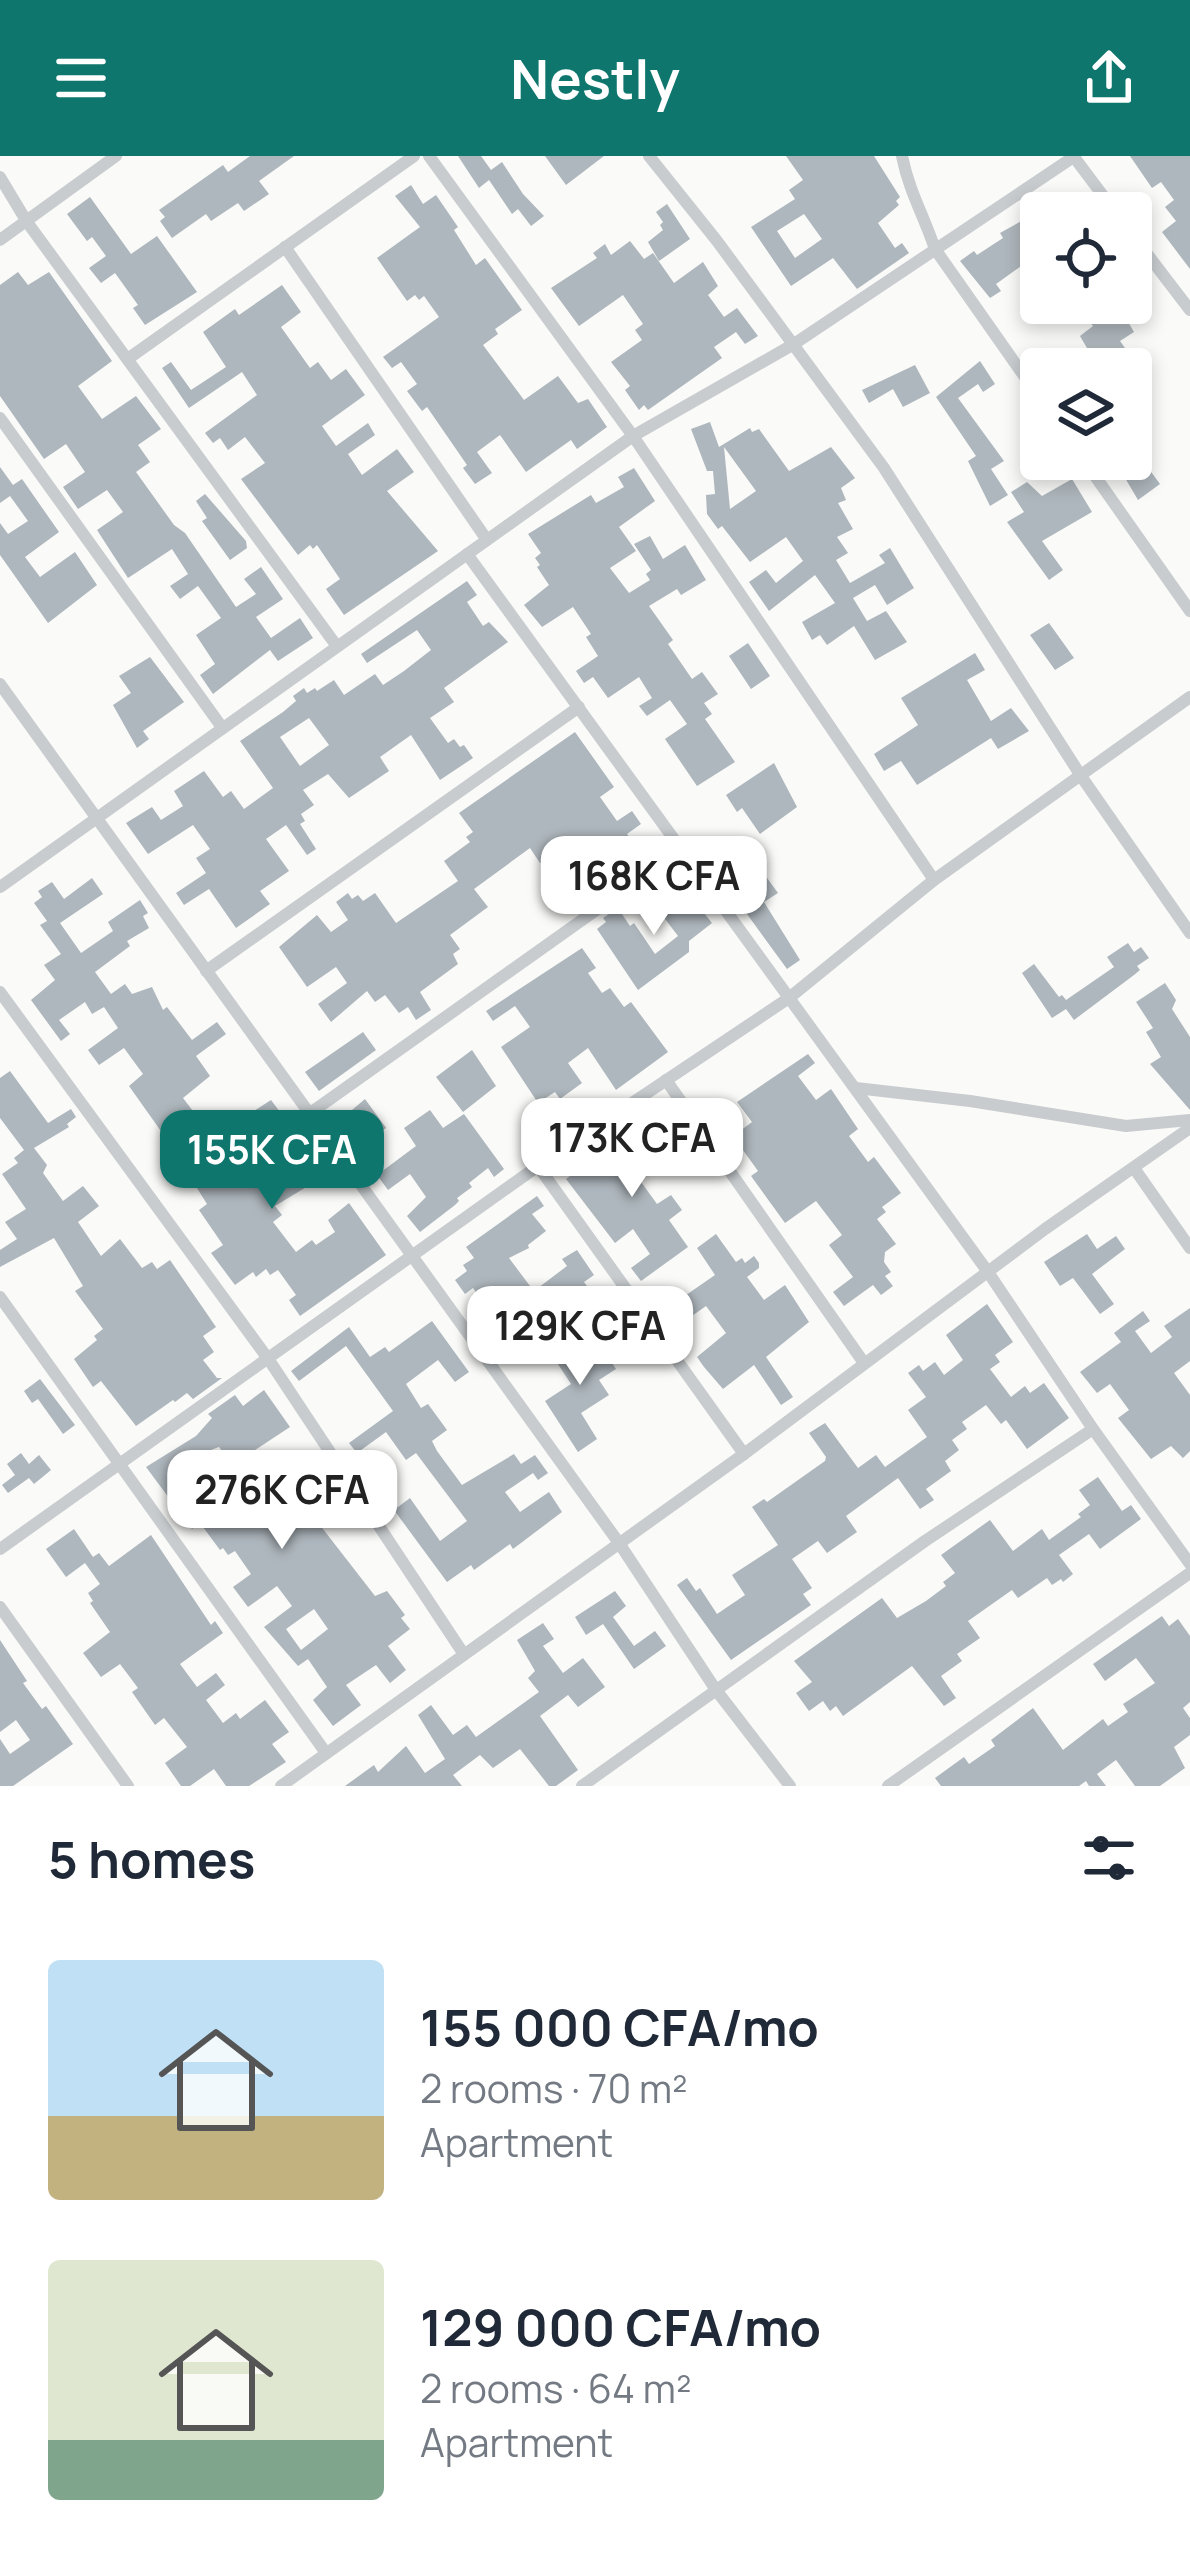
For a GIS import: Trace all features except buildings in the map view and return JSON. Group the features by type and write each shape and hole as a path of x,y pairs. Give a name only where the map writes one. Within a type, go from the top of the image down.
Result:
{"street":[{"path":"0,240 116,156"},
{"path":"129,358 415,156"},
{"path":"429,156 633,436 934,880"},
{"path":"649,156 794,344 932,538 1081,776 1190,933"},
{"path":"902,156 910,193 926,220 934,249 1020,370"},
{"path":"0,886 633,436 794,344 1075,157 1101,192"},
{"path":"0,177 27,222 336,645"},
{"path":"285,247 488,540"},
{"path":"1152,260 1190,310"},
{"path":"0,418 221,726"},
{"path":"1097,480 1190,611"},
{"path":"467,554 988,1272 1190,1569 888,1786"},
{"path":"0,684 619,1543 716,1690 790,1786"},
{"path":"0,1549 538,1166 789,998 934,880 1190,697"},
{"path":"206,971 579,707"},
{"path":"309,1114 682,849"},
{"path":"0,992 269,1360 463,1653"},
{"path":"666,1080 864,1363"},
{"path":"856,1088 1126,1126 1190,1124"},
{"path":"281,1786 744,1454 1190,1124"},
{"path":"538,1166 744,1454"},
{"path":"1134,1168 1190,1248"},
{"path":"0,1297 326,1753"},
{"path":"582,1786 925,1541 1093,1430"},
{"path":"0,1607 128,1786"}]}
